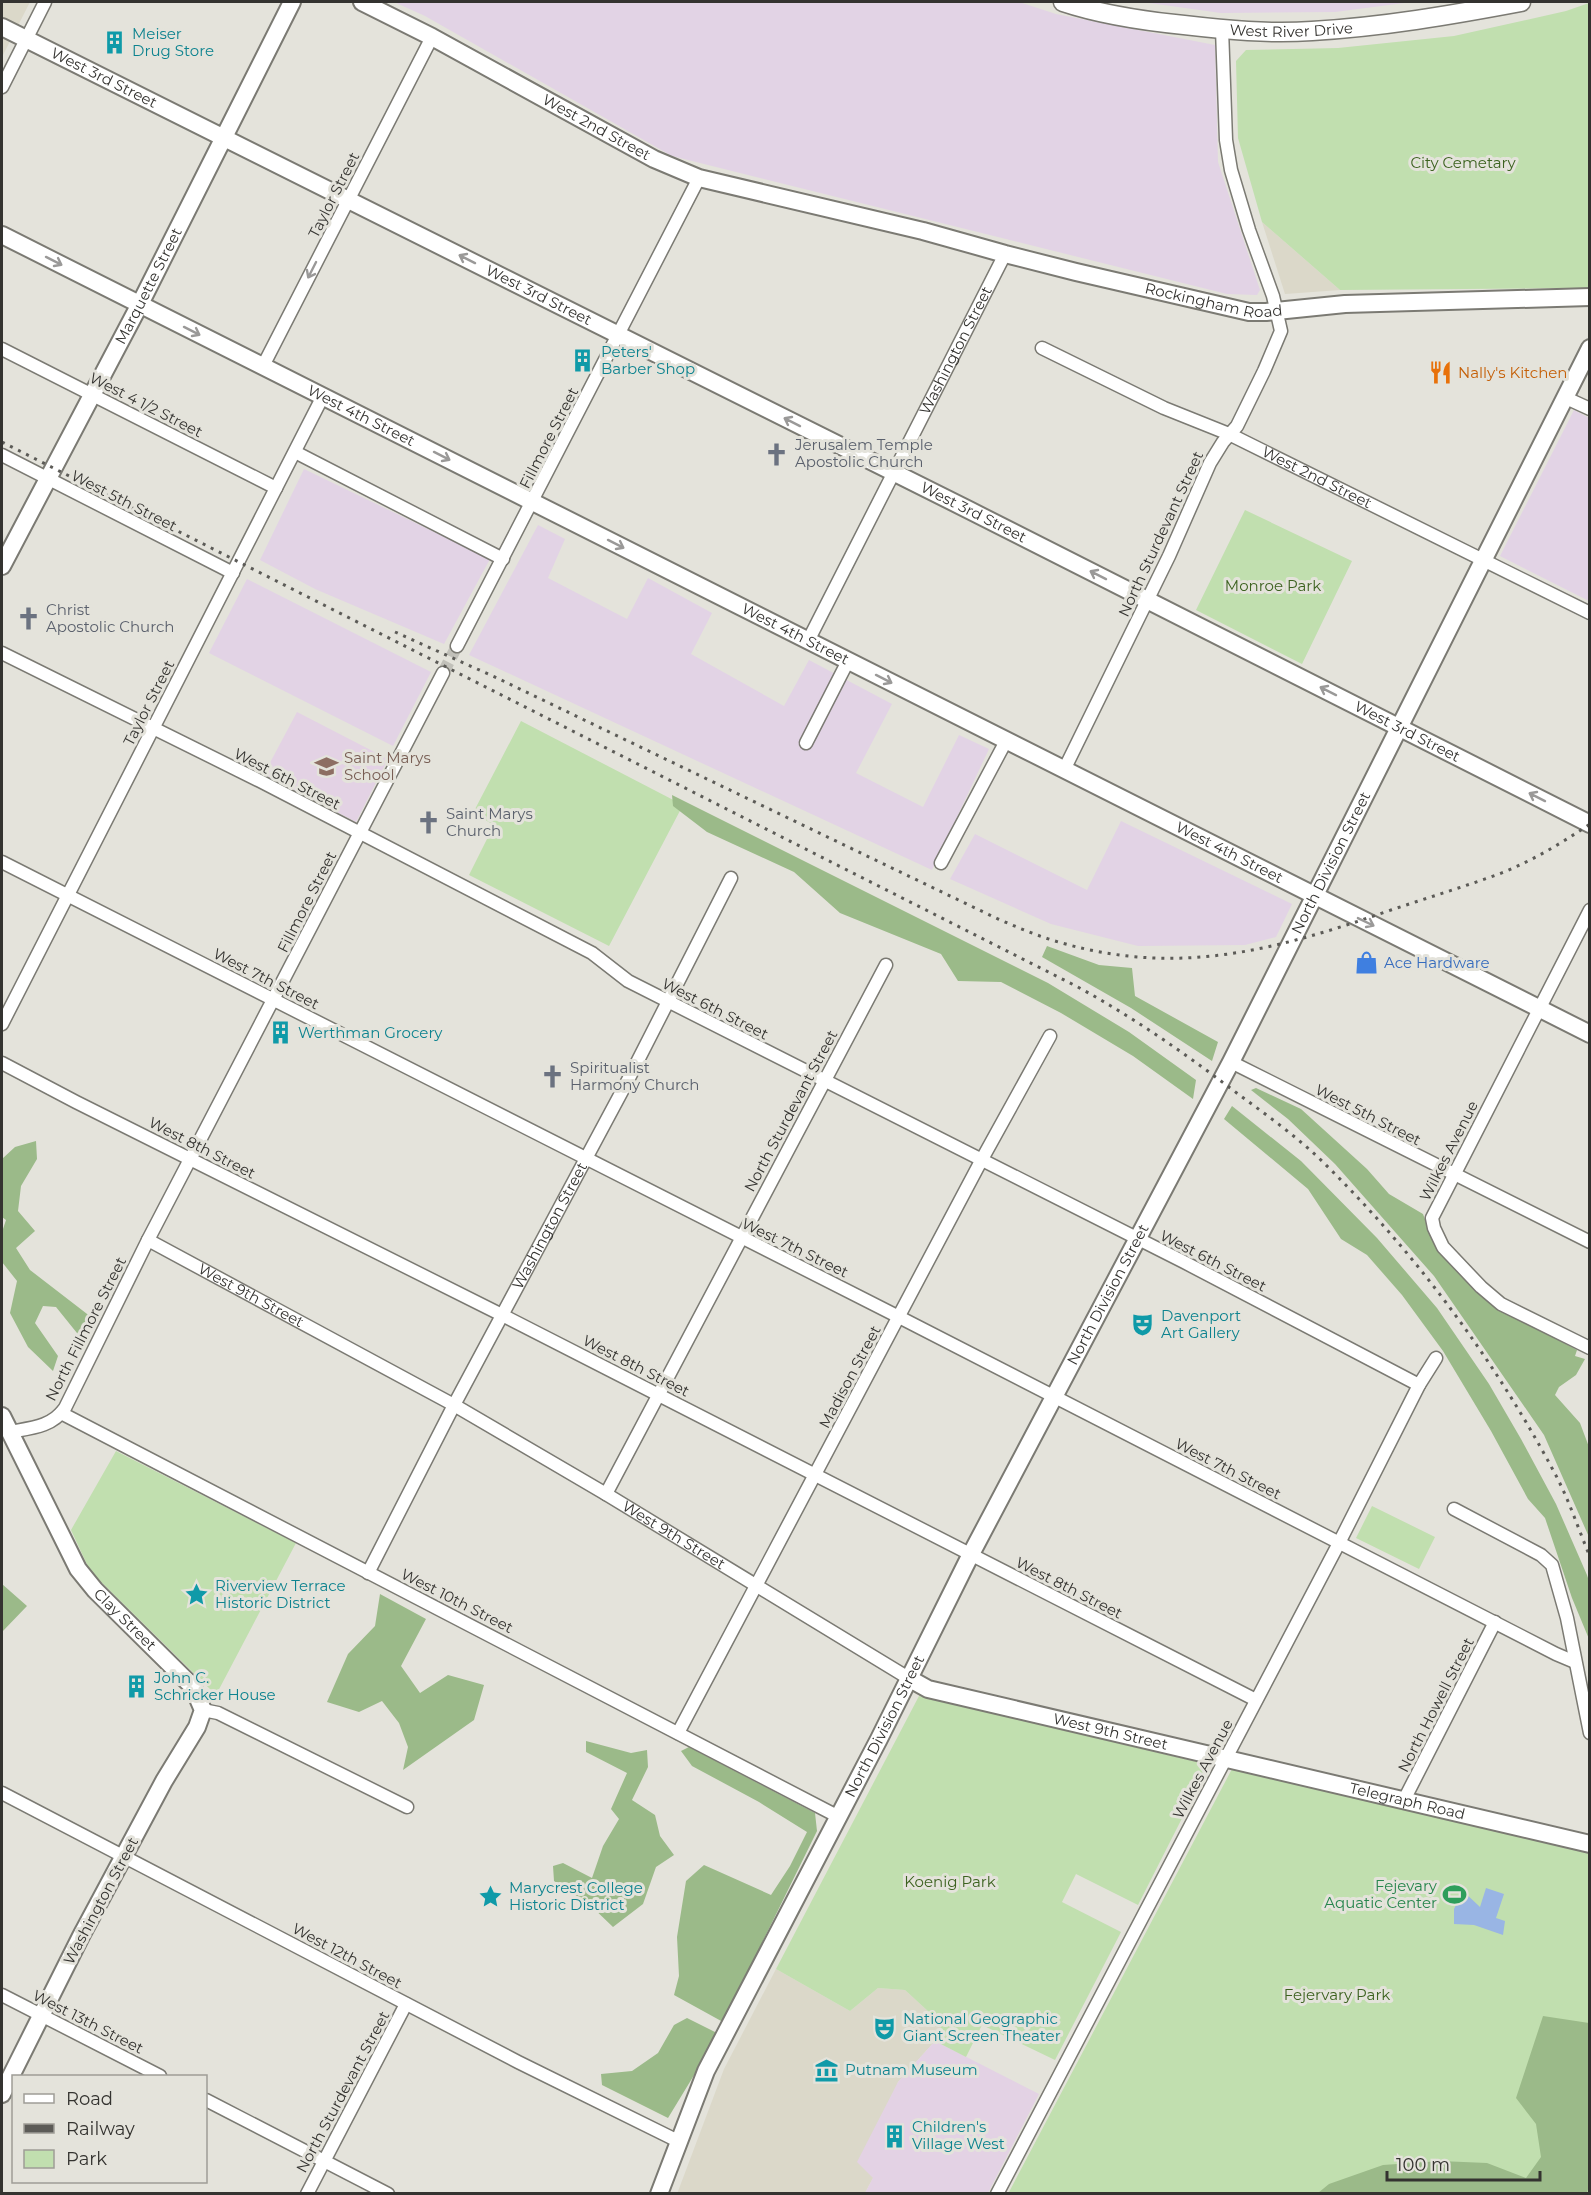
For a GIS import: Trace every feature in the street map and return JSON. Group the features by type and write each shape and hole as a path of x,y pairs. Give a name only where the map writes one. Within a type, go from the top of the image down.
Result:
{"main road":[{"name":"Marquette Street","path":"2,566 140,304 292,2"},
{"name":"West 2nd Street","path":"362,2 432,37 654,159 699,178 847,213"},
{"name":"West River Drive","path":"1063,2 1143,21 1244,31 1323,30 1407,22 1521,2"},
{"name":"West 3rd Street","path":"2,27 1590,824"},
{"name":"Rockingham Road","path":"847,213 1005,254 1249,312 1354,304 1590,297"},
{"name":"West 4th Street","path":"2,235 1590,1034"},
{"name":"North Division Street","path":"659,2193 706,2071 910,1679 971,1554 1231,1062 1590,348"},
{"name":"Clay Street","path":"2,1416 78,1569 95,1590 193,1687 203,1710"},
{"name":"West 9th Street","path":"910,1679 928,1689 1226,1758"},
{"name":"Washington Street","path":"2,2094 41,2015 203,1710"},
{"name":"Telegraph Road","path":"1226,1758 1590,1844"}],"street":[{"path":"2,87 45,2"},
{"name":"North Sturdevant Street","path":"1064,770 1147,600 1210,463 1237,426 1281,331 1277,311 1231,170 1226,140 1222,29"},
{"name":"Taylor Street","path":"263,366 432,37"},
{"name":"Fillmore Street","path":"457,646 699,178"},
{"name":"Washington Street","path":"808,641 1005,254"},
{"name":"West 2nd Street","path":"1042,348 1164,408 1229,434 1590,612"},
{"name":"West 4 1/2 Street","path":"2,349 276,488"},
{"name":"Taylor Street","path":"2,1024 323,396"},
{"path":"1566,398 1590,409"},
{"path":"295,452 503,560"},
{"name":"West 5th Street","path":"2,456 233,573"},
{"name":"West 6th Street","path":"2,653 592,953 628,981 1419,1385"},
{"path":"806,743 849,661"},
{"name":"Fillmore Street","path":"148,1240 443,673"},
{"path":"941,863 1006,741"},
{"name":"West 7th Street","path":"2,862 1575,1662"},
{"name":"Washington Street","path":"368,1573 731,878"},
{"name":"Wilkes Avenue","path":"1590,910 1432,1218 1443,1247 1480,1287 1501,1304 1590,1348"},
{"name":"North Sturdevant Street","path":"606,1494 886,965"},
{"name":"Madison Street","path":"678,1733 981,1161 1050,1036"},
{"name":"West 5th Street","path":"1231,1062 1590,1242"},
{"name":"West 8th Street","path":"2,1063 1256,1700"},
{"name":"West 9th Street","path":"148,1240 454,1405 606,1494 910,1679"},
{"name":"North Fillmore Street","path":"9,1432 49,1423 61,1413 148,1240"},
{"name":"Wilkes Avenue","path":"997,2193 1339,1543 1419,1385 1436,1358"},
{"name":"West 10th Street","path":"61,1413 838,1817"},
{"path":"1454,1509 1541,1555 1552,1565 1567,1618 1590,1733"},
{"name":"North Howell Street","path":"1404,1800 1495,1622"},
{"path":"203,1710 218,1713 407,1807"},
{"name":"West 12th Street","path":"2,1793 528,2068 667,2138 680,2142"},
{"name":"West 13th Street","path":"2,1995 158,2075"},
{"name":"North Sturdevant Street","path":"307,2193 406,2004"},
{"path":"207,2101 388,2193"}],"shaded area":[{"path":"2,2 30,2 2,57"},
{"path":"394,2 1019,2 1056,14 1215,45 1218,162 1260,290 1257,295 1227,294 672,156 425,16"},
{"path":"1142,2 1412,2 1335,12 1221,13"},
{"path":"1262,222 1340,290 1285,294"},
{"path":"1574,410 1589,418 1589,601 1500,556"},
{"path":"304,469 490,559 444,644 315,589 260,560"},
{"path":"538,525 565,539 548,578 627,619 648,578 712,613 691,654 784,706 809,660 892,704 856,773 923,807 959,735 989,749 932,870 469,655"},
{"path":"247,579 431,672 393,746 209,653"},
{"name":"Saint Marys School","path":"297,712 388,759 356,822 264,774"},
{"path":"1121,821 1292,904 1276,937 1245,945 1138,946 1051,924 950,879 975,834 1087,890"},
{"path":"776,1969 850,2011 878,1988 905,1990 942,2024 935,2041 898,2082 873,2178 865,2193 677,2194 724,2069"},
{"path":"935,2041 1039,2094 988,2193 865,2193 873,2178 857,2162 898,2082"}],"green space":[{"name":"City Cemetary","path":"1589,3 1589,288 1340,290 1262,222 1238,138 1236,61 1246,50 1338,48 1454,36 1566,11"},
{"name":"Monroe Park","path":"1245,510 1352,561 1302,664 1196,610"},
{"path":"521,721 683,805 609,946 469,875 494,825 473,813"},
{"path":"672,795 1048,983 1129,1032 1196,1080 1193,1099 1133,1056 1061,1013 1001,982 958,981 941,954 840,913 794,872 707,832 673,806"},
{"path":"1047,946 1099,965 1132,968 1135,996 1218,1042 1212,1061 1131,1008 1042,957"},
{"path":"1256,1088 1301,1109 1367,1169 1389,1194 1423,1214 1431,1236 1446,1259 1474,1289 1523,1321 1577,1350 1575,1356 1585,1359 1576,1375 1559,1387 1555,1395 1580,1423 1589,1447 1589,1537 1544,1435 1434,1276 1335,1164 1288,1119 1251,1090"},
{"path":"1232,1106 1301,1161 1377,1238 1437,1308 1489,1384 1556,1504 1587,1575 1590,1584 1589,1639 1572,1598 1545,1518 1528,1499 1443,1351 1402,1295 1367,1255 1341,1239 1308,1189 1224,1119"},
{"path":"36,1141 37,1159 21,1186 18,1211 35,1231 16,1248 30,1270 91,1317 81,1338 56,1307 43,1306 35,1323 58,1356 53,1371 28,1347 10,1313 17,1281 2,1262 2,1232 6,1220 2,1217 2,1159 15,1147"},
{"path":"116,1451 296,1543 216,1695 90,1571 71,1530"},
{"path":"1372,1506 1435,1537 1419,1569 1356,1538"},
{"path":"2,1584 27,1606 2,1632"},
{"path":"380,1594 426,1619 401,1666 420,1693 448,1675 484,1685 474,1720 403,1770 408,1747 399,1723 382,1701 359,1712 327,1702 348,1654 375,1626"},
{"name":"Koenig Park","path":"919,1696 1206,1764 1207,1769 1138,1905 1076,1874 1062,1902 1121,1932 1055,2060 982,2025 966,2057 935,2041 942,2024 905,1990 878,1988 850,2011 776,1969"},
{"path":"586,1741 631,1753 647,1750 648,1767 632,1800 655,1815 660,1836 674,1855 656,1867 643,1904 613,1927 589,1904 554,1881 553,1866 563,1863 592,1878 603,1846 619,1819 611,1809 627,1773 586,1752"},
{"path":"689,1747 815,1813 817,1831 723,2022 674,1995 679,1976 677,1937 686,1881 704,1865 771,1895 790,1866 807,1832 759,1802 692,1766 681,1751"},
{"name":"Fejervary Park","path":"1233,1767 1589,1851 1589,2193 1008,2194"},
{"path":"1543,2016 1589,2023 1590,2181 1587,2193 1318,2193 1329,2184 1383,2165 1440,2161 1487,2163 1526,2178 1541,2157 1536,2124 1516,2098"},
{"path":"687,2018 719,2034 668,2118 602,2085 601,2074 632,2071 658,2053 674,2025"}],"water":[{"path":"1486,1888 1504,1894 1496,1918 1505,1921 1503,1935 1474,1925 1454,1924 1454,1909 1463,1891 1480,1907"}],"tunnel":[{"path":"443,673 457,646"}],"railway":[{"path":"2,442 1076,986 1139,1023 1179,1050 1272,1119 1316,1155 1391,1234 1422,1271 1479,1348 1530,1428 1563,1491 1590,1557"},
{"path":"395,632 497,678 998,919 1054,941 1106,953 1148,958 1189,958 1269,947 1350,924 1499,874 1546,852 1590,824"}],"place":[{"name":"Meiser Drug Store","path":"114,43"},
{"name":"Peters' Barber Shop","path":"583,361"},
{"name":"Nally's Kitchen","path":"1440,373"},
{"name":"Jerusalem Temple Apostolic Church","path":"777,454"},
{"name":"Christ Apostolic Church","path":"28,619"},
{"name":"Saint Marys School","path":"326,767"},
{"name":"Saint Marys Church","path":"428,823"},
{"name":"Ace Hardware","path":"1366,963"},
{"name":"Werthman Grocery","path":"280,1033"},
{"name":"Spiritualist Harmony Church","path":"552,1077"},
{"name":"Davenport Art Gallery","path":"1143,1325"},
{"name":"Riverview Terrace Historic District","path":"197,1595"},
{"name":"John C. Schricker House","path":"136,1687"},
{"name":"Fejevary Aquatic Center","path":"1455,1895"},
{"name":"Marycrest College Historic District","path":"491,1897"},
{"name":"National Geographic Giant Screen Theater","path":"885,2028"},
{"name":"Putnam Museum","path":"827,2070"},
{"name":"Children's Village West","path":"894,2136"}]}
